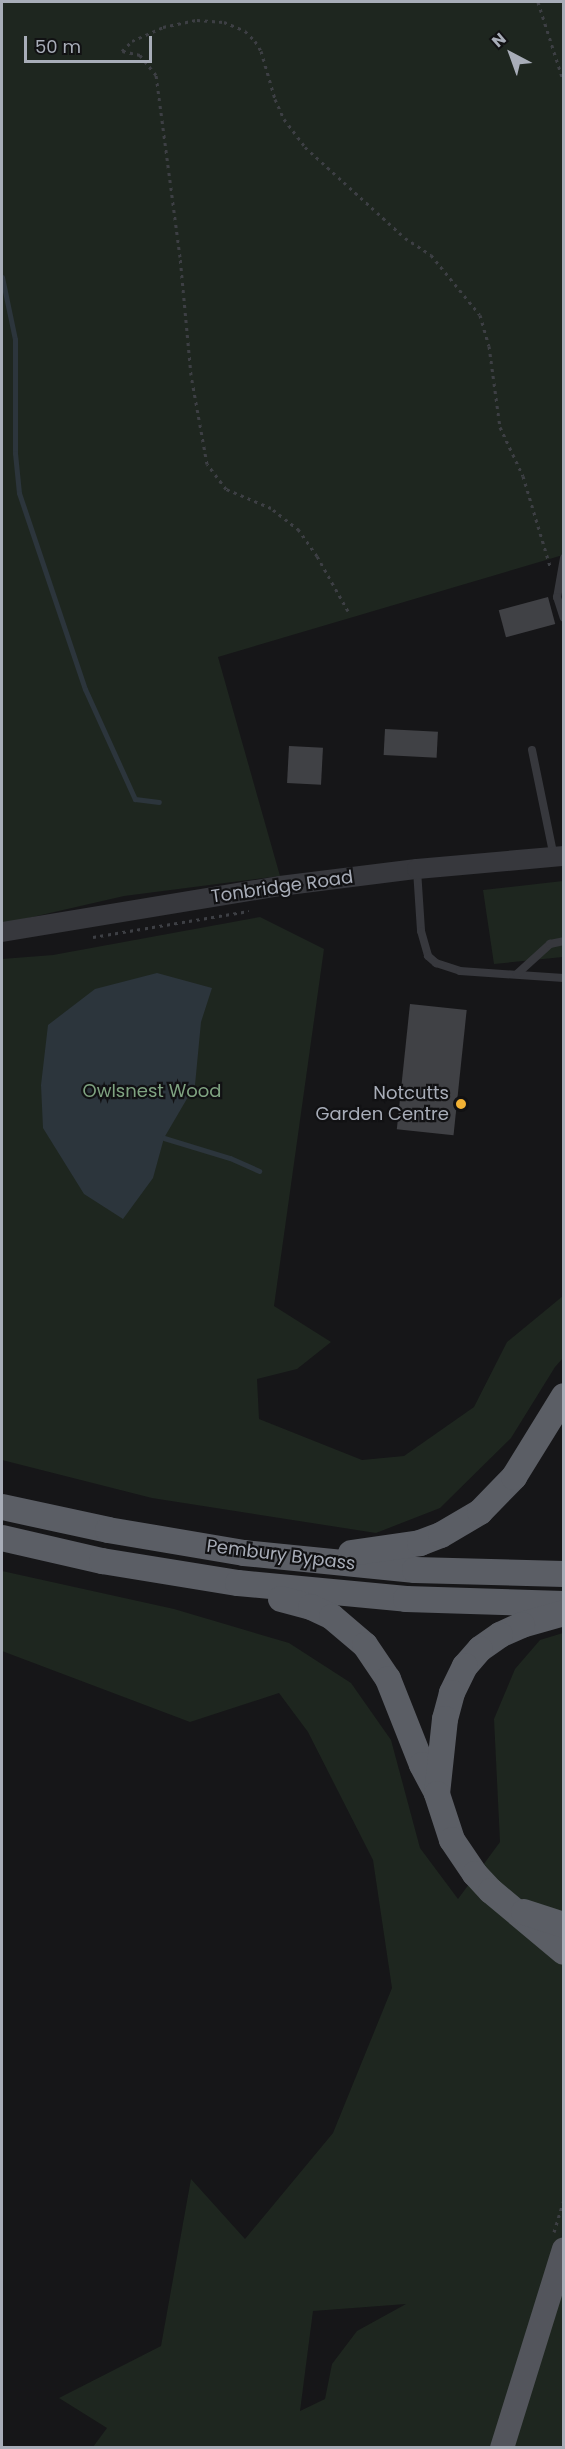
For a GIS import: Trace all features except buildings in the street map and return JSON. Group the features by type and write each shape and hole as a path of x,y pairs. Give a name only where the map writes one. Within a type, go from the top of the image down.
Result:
{"highway":[{"path":"300,1560 420,1543 463,1523 488,1505 514,1477 564,1396"},
{"name":"Pembury Bypass","path":"2,1507 108,1530 300,1560 415,1570 564,1574"},
{"name":"Pembury Bypass","path":"2,1539 102,1561 238,1582 406,1599 564,1604"},
{"path":"238,1582 277,1598 311,1607 332,1617 365,1645 388,1679 422,1765 437,1794 442,1815 462,1856 483,1883 564,1952"},
{"path":"437,1794 445,1719 452,1693 465,1666 480,1649 500,1635 522,1625 564,1613"},
{"path":"509,1907 564,1925"}],"main road":[{"path":"502,2448 564,2249"}],"street":[{"name":"Tonbridge Road","path":"2,932 280,886 417,869 559,856"}],"lane":[{"path":"564,558 557,597 564,618"},
{"path":"532,750 559,856"},
{"path":"417,869 421,931 428,956 446,968 564,978"},
{"path":"517,974 550,944 564,941"}],"path":[{"path":"538,2 564,83"},
{"path":"348,611 317,556 299,530 272,508 226,489 215,478 207,464 191,375 180,257 158,84 156,75 140,55 122,51 132,41 163,27 197,20 224,22 245,31 261,51 274,99 284,119 305,147 405,237 431,255 480,315 489,346 500,427 523,476 542,533 557,597"},
{"path":"82,939 254,910"}],"green space":[{"path":"2,2 564,2 563,555 218,657 280,876 124,896 2,924"},
{"path":"563,881 563,957 494,964 483,890"},
{"name":"Owlsnest Wood","path":"260,917 324,949 274,1306 331,1342 297,1369 257,1379 259,1419 362,1460 404,1456 474,1407 507,1342 563,1296 563,1358 555,1367 511,1438 440,1508 376,1533 152,1498 2,1460 2,959 53,955"},
{"path":"2,1571 174,1609 289,1643 351,1683 391,1740 420,1848 458,1899 500,1842 494,1719 515,1669 540,1640 563,1633 563,2447 93,2447 107,2428 59,2398 161,2346 191,2179 245,2239 333,2133 392,1988 373,1860 308,1732 279,1693 190,1722 2,1651","holes":["406,2304 357,2331 332,2364 325,2399 300,2411 313,2311"]}],"shaded area":[{"path":"157,973 212,988 201,1022 195,1085 164,1138 153,1178 123,1219 84,1194 43,1128 41,1085 48,1025 95,989"}],"waterway":[{"path":"2,277 15,339 15,453 19,493 85,689 135,799 159,802"},
{"path":"164,1138 230,1158 259,1171"}],"place":[{"name":"Notcutts Garden Centre","path":"461,1104"}]}
